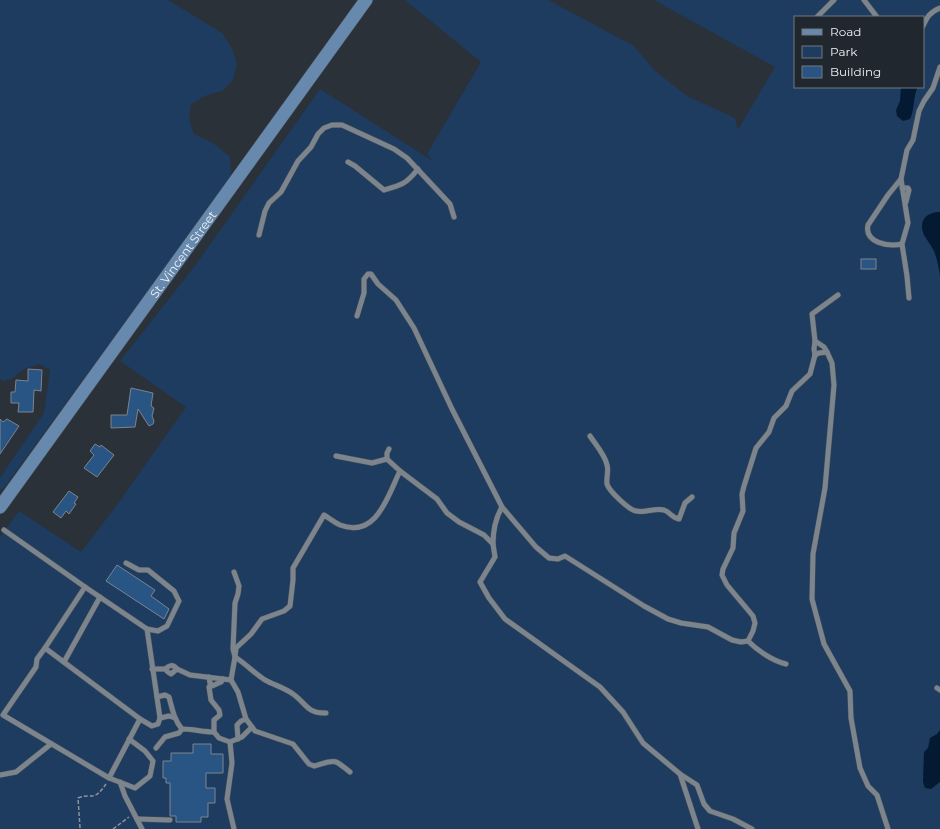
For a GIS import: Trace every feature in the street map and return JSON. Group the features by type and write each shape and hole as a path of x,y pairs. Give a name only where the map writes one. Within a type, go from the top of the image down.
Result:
{"main road":[{"name":"St. Vincent Street","path":"0,507 366,0"}],"lane":[{"path":"818,16 834,0"},
{"path":"864,0 876,16"},
{"path":"924,24 927,17 940,8"},
{"path":"908,298 907,276 902,244 908,223 906,202 901,179 907,150 913,140 919,111 933,88 939,75 940,67"},
{"path":"259,235 265,211 269,203 281,192 298,161 311,147 318,134 324,128 332,125 342,125 394,149 407,158 450,204 454,217"},
{"path":"348,162 384,190 401,186 412,177 418,169"},
{"path":"901,179 888,195 868,225 867,230 870,237 878,242 887,245 902,244"},
{"path":"358,316 364,293 364,279 368,274 371,274 378,284 396,300 414,328 452,409 502,506 536,547 549,558 565,556 644,606 668,619 681,623 708,627 732,640 748,642 760,651 786,664"},
{"path":"748,642 754,631 754,616 727,585 722,574 733,548 734,533 743,511 742,494 744,486 756,448 769,432 774,418 786,406 792,391 810,374 815,355 812,314 838,295"},
{"path":"815,341 824,347 832,363 834,385 825,488 813,554 812,599 824,644 850,691 851,718 860,768 868,786 877,794 887,829 883,829"},
{"path":"815,355 819,352 827,352"},
{"path":"590,436 607,464 607,484 628,507 635,511 656,509 666,510 674,518 679,519 685,503 692,497"},
{"path":"389,449 387,452 387,459 400,471 437,499 447,514 458,522 484,535 493,544"},
{"path":"336,456 372,463 387,459"},
{"path":"350,772 337,761 314,766 309,764 293,744 255,731 246,719 238,692 231,680 236,648 251,634 262,619 284,611 290,606 294,568 324,515 340,525 352,527 363,526 373,520 380,513 400,471"},
{"path":"502,506 496,517 493,544 494,558 480,582 489,598 505,619 600,687 623,712 643,743 680,774 697,785 704,804 710,811 733,819 752,829"},
{"path":"4,530 147,629 158,631 167,626 179,601 174,591 148,570 139,570 126,564"},
{"path":"234,572 238,586 238,594 235,603 233,649 235,657 245,663 265,680 292,693 309,710 318,713 326,713"},
{"path":"85,587 37,658 36,667 3,715 109,778 135,788 150,776 153,761 145,751 130,739"},
{"path":"64,662 100,597"},
{"path":"45,648 140,719 152,726 158,724 160,718 147,629"},
{"path":"152,669 165,669 171,665 190,675 231,680"},
{"path":"209,677 211,684 209,687 211,700 219,710 220,714 214,720 214,732 219,738 230,742 242,737 252,727"},
{"path":"211,684 216,685 223,679"},
{"path":"157,697 165,695 169,697 177,724 182,729"},
{"path":"160,718 169,716 175,718"},
{"path":"109,778 140,719"},
{"path":"238,739 237,725 246,719"},
{"path":"156,748 165,737 179,732 182,729 192,729 201,732 214,732"},
{"path":"230,742 232,763 227,799 234,829"},
{"path":"0,775 16,772 51,744"},
{"path":"680,774 698,829"},
{"path":"120,782 125,796 142,829"},
{"path":"137,819 170,820"}],"path":[{"path":"80,828 78,798 98,794 109,778"},
{"path":"113,829 134,813"}],"green space":[{"path":"0,0 168,0 222,33 233,50 237,64 233,80 222,91 205,96 191,104 189,119 194,134 213,143 230,157 231,177 3,489 0,489 0,478 44,413 50,370 39,364 24,369 11,379 3,381 0,379"},
{"path":"405,0 548,0 634,46 654,70 687,96 735,118 738,130 775,67 654,0 940,0 940,829 0,829 0,537 19,511 81,552 117,505 186,407 120,361 194,267 320,89 433,161 427,154 481,62"}],"shaded area":[{"path":"901,88 917,88 910,119 903,121 897,116 896,110 900,101"},
{"path":"935,212 940,212 940,276 935,254 924,235 922,226 924,218"},
{"path":"940,730 940,782 931,789 925,788 923,782 924,752 928,748 930,738 937,734"}],"building":[{"path":"861,259 876,259 876,269 861,269"},
{"path":"28,369 42,370 41,391 34,390 33,412 18,412 19,403 11,403 11,392 15,392 16,380 28,381"},
{"path":"131,388 153,393 151,406 154,408 152,416 154,421 153,424 149,426 138,409 135,427 111,428 111,415 127,415"},
{"path":"0,419 3,422 7,419 19,426 0,454"},
{"path":"95,444 100,447 101,445 114,455 97,477 84,468 94,455 90,451"},
{"path":"69,491 78,497 74,503 76,504 69,514 66,511 61,518 53,512"},
{"path":"117,565 155,590 151,596 169,609 164,619 106,581"},
{"path":"193,744 211,744 211,754 223,754 223,773 206,773 206,788 215,788 215,803 208,803 208,817 201,817 201,822 176,822 176,816 170,816 170,783 166,783 166,778 163,778 163,761 171,761 171,753 193,753"}]}
